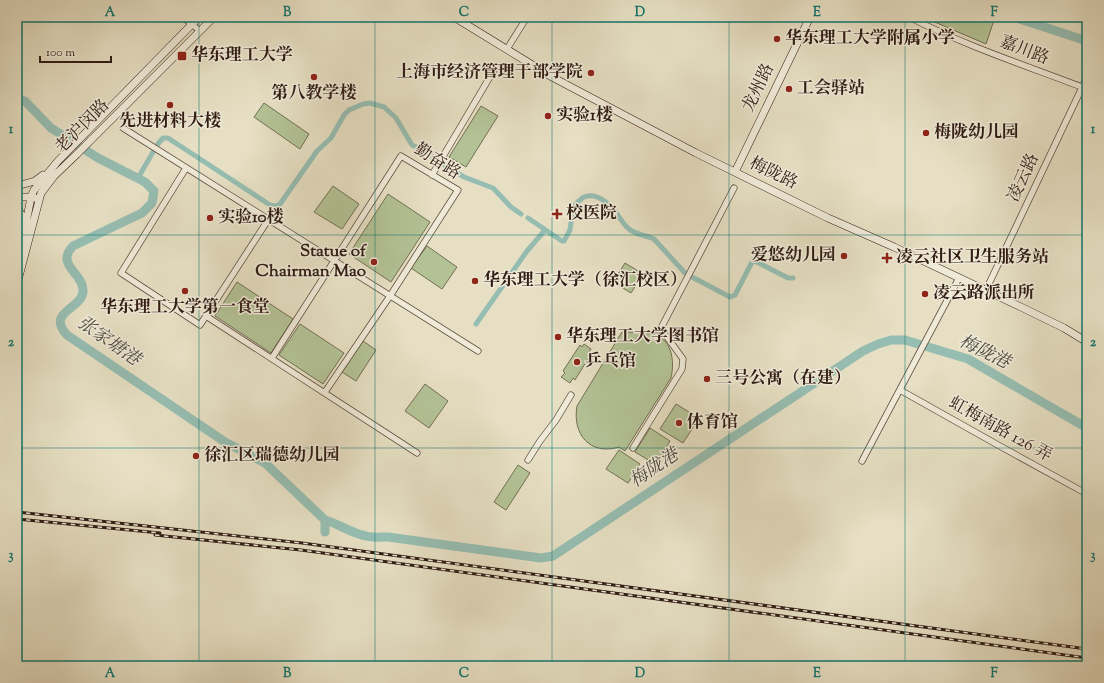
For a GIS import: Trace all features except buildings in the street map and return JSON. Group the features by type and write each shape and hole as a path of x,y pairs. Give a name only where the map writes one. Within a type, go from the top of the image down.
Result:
{"street":[{"path":"183,17 200,31"},
{"name":"老沪闵路","path":"17,262 33,193 70,148 199,17"},
{"name":"老沪闵路","path":"17,284 41,193 54,176 214,17"},
{"name":"梅陇路","path":"454,17 588,97 828,218 894,246 958,278 986,290 1064,328 1087,342"},
{"path":"507,49 527,17"},
{"name":"龙州路","path":"735,172 810,17"},
{"name":"嘉川路","path":"909,17 971,45 1085,88"},
{"path":"432,175 494,70"},
{"name":"凌云路","path":"986,290 1085,88 1087,77"},
{"path":"123,128 478,351"},
{"name":"勤奋路","path":"272,358 401,156 458,190 390,296 325,392"},
{"path":"186,168 121,273 200,324 268,220"},
{"path":"17,187 35,181 50,171"},
{"path":"17,187 33,193 39,200"},
{"path":"633,448 682,370 683,359 660,330 734,188"},
{"path":"17,197 33,193 41,193"},
{"path":"17,207 23,218 22,244"},
{"path":"862,461 928,338 958,278"},
{"path":"206,316 417,453"},
{"name":"虹梅南路 126 弄","path":"900,390 1087,494"},
{"path":"528,460 571,396"}],"green space":[{"path":"923,17 995,17 986,44"},
{"path":"264,103 309,134 300,149 254,117"},
{"path":"481,106 498,116 466,167 449,157"},
{"path":"333,186 359,204 342,229 314,212"},
{"path":"388,194 430,222 391,282 349,254"},
{"path":"427,246 457,267 442,289 411,268"},
{"path":"625,263 643,274 631,293 613,282"},
{"path":"237,282 293,319 271,353 215,316"},
{"path":"300,324 344,353 323,384 279,355"},
{"path":"622,332 644,333 658,336 668,345 673,364 671,378 625,451 619,447 609,449 600,448 585,440 580,434 576,416 577,406"},
{"path":"363,341 376,350 356,381 342,372"},
{"name":"乒乓馆","path":"584,344 591,349 588,353 591,354 575,380 573,378 570,383 561,377 565,373 563,371 580,345 582,347"},
{"path":"425,384 448,401 429,428 405,411"},
{"name":"体育馆","path":"676,404 699,418 683,443 660,429"},
{"path":"650,428 670,441 655,464 635,452"},
{"path":"619,450 640,464 628,483 606,469"},
{"path":"518,465 530,473 506,510 494,502"}],"waterway":[{"path":"1014,17 1087,41"},
{"name":"张家塘港","path":"17,99 25,101 51,128 98,158 145,182 154,191 152,203 142,213 73,246 68,253 68,264 82,284 83,290 82,296 78,302 63,315 60,321 61,327 67,335 225,442 265,463 325,520 325,532"},
{"path":"157,145 163,138 168,138 270,205 275,206 280,204 317,151 331,138 344,115 349,110 363,104 370,103 384,107 396,118 412,145 425,151 436,159"},
{"path":"138,178 153,152"},
{"path":"443,164 464,177 493,188 511,207 521,214"},
{"path":"528,218 564,241 570,230 573,207 584,197 595,196 609,205 625,225 632,231 654,239 685,273"},
{"path":"476,324 527,251 545,230"},
{"path":"692,277 730,297 735,295 753,260 788,278 793,278"},
{"name":"梅陇港","path":"325,520 355,533 369,537 388,537 541,558 553,556 863,351 891,340 905,340 968,359 1087,428"}],"railway":[{"path":"17,512 302,543 1087,649"},
{"path":"17,519 160,533"},
{"path":"155,535 301,550 1087,658"}],"place":[{"name":"华东理工大学附属小学","path":"777,39"},
{"name":"华东理工大学","path":"182,56"},
{"name":"上海市经济管理干部学院","path":"591,73"},
{"name":"第八教学楼","path":"314,77"},
{"name":"工会驿站","path":"789,89"},
{"name":"先进材料大楼","path":"170,105"},
{"name":"实验1楼","path":"548,116"},
{"name":"梅陇幼儿园","path":"926,133"},
{"name":"校医院","path":"557,214"},
{"name":"实验10楼","path":"210,218"},
{"name":"爱悠幼儿园","path":"844,256"},
{"name":"凌云社区卫生服务站","path":"887,258"},
{"name":"Statue of Chairman Mao","path":"374,262"},
{"name":"华东理工大学（徐汇校区）","path":"475,281"},
{"name":"华东理工大学第一食堂","path":"185,291"},
{"name":"凌云路派出所","path":"925,294"},
{"name":"华东理工大学图书馆","path":"558,337"},
{"name":"乒乓馆","path":"577,362"},
{"name":"三号公寓（在建）","path":"707,379"},
{"name":"体育馆","path":"679,423"},
{"name":"徐汇区瑞德幼儿园","path":"196,456"}]}
